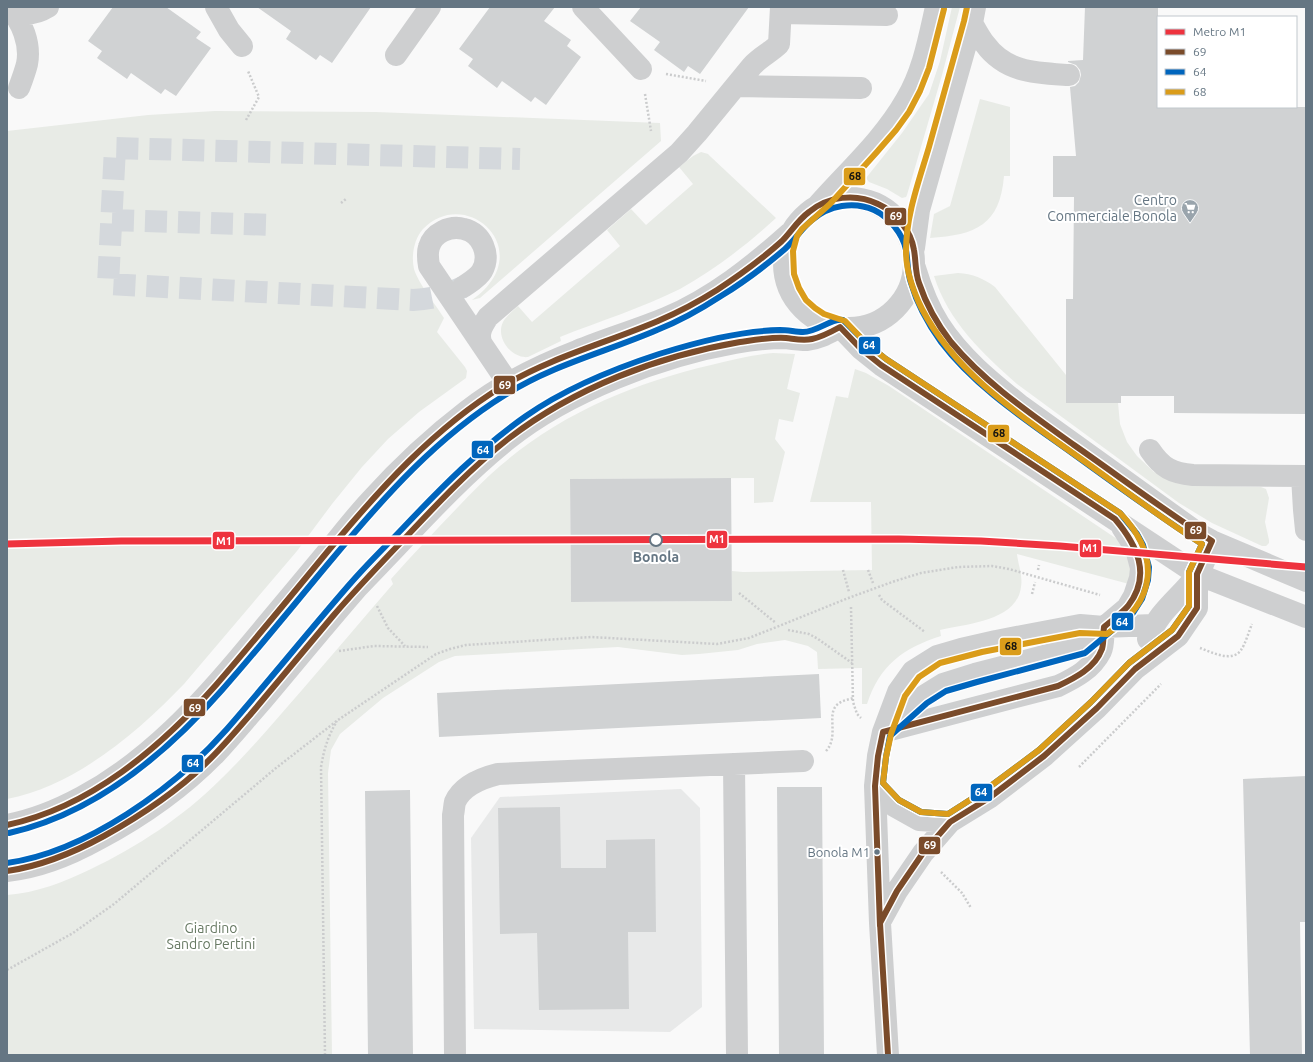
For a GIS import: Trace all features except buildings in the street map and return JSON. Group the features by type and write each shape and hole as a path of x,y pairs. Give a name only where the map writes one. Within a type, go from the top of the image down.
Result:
{"street":[{"path":"9,8 19,14 28,14 40,12 48,7"},
{"path":"216,7 222,19 242,46"},
{"path":"396,55 430,7"},
{"path":"583,7 641,69"},
{"path":"7,825 43,816 92,791 125,769 186,717 215,687 371,500 436,436 468,410 508,383 559,358 668,317 694,303 743,273 790,233 802,217 818,204 880,136 907,99 922,63 936,7"},
{"path":"9,8 18,21 27,43 27,64 19,88"},
{"path":"482,345 479,335 480,330 488,317 679,153 758,60 779,44 781,10 887,15"},
{"path":"790,233 784,252 784,272 790,291 800,306 815,319 832,326 840,327 851,328 870,325 887,316 901,303 911,286 919,210 974,15"},
{"path":"974,15 985,44 994,55 1005,62 1024,71 1033,73 1069,75"},
{"path":"733,89 861,88"},
{"path":"818,204 837,198 857,197 877,203 894,214 906,229 922,291 938,323 946,335 970,361 997,386 1021,406 1176,518 1212,541 1306,581"},
{"path":"463,287 474,280 482,271 486,262 486,252 478,237 471,232 464,229 446,229 432,239 428,248 427,257 429,266 508,383"},
{"path":"840,327 861,349 881,365 1198,574 1306,617"},
{"path":"7,871 65,855 91,843 142,814 183,783 216,753 358,587 440,501 507,439 531,422 557,406 586,392 620,377 658,363 734,343 761,339 786,338 806,340 823,336 840,327"},
{"path":"1150,450 1162,464 1170,470 1180,474 1304,476 1304,510 1306,530"},
{"path":"888,1055 880,923 876,786 878,756 883,732 922,697 943,684 975,674 1082,646 1127,608 1134,596 1140,578 1140,568 1136,549 1127,533 1115,519"},
{"path":"1137,668 1153,625 1198,574 1212,541"},
{"path":"880,923 897,891 923,853 950,822 989,798 1044,756 1137,668 1178,636 1197,608 1198,574"},
{"path":"1104,627 1153,625"},
{"path":"883,732 1058,686 1077,677 1089,667 1101,651 1104,627"},
{"path":"454,1055 453,815 456,802 463,792 473,783 484,777 498,774 803,761"},
{"path":"734,764 737,1055"},
{"path":"876,786 894,806 919,820 950,822"}],"path":[{"path":"242,46 243,59 259,97 246,120"},
{"path":"650,131 641,69 707,81 733,89"},
{"path":"341,203 346,199"},
{"path":"1038,570 1039,565"},
{"path":"7,970 73,933 114,904 276,768 338,720 436,654 450,649 466,646 591,637 717,644 749,638 895,581 920,573 958,566 992,566 1009,569 1101,596"},
{"path":"843,570 849,592"},
{"path":"868,570 873,583"},
{"path":"1032,594 1035,582"},
{"path":"739,593 776,622"},
{"path":"879,595 882,600 925,632"},
{"path":"374,601 388,628 405,646"},
{"path":"851,607 854,709 864,721"},
{"path":"788,630 810,634 852,664"},
{"path":"1197,647 1219,656 1232,656 1241,651 1245,639"},
{"path":"336,652 374,646 428,647"},
{"path":"1079,767 1161,684"},
{"path":"803,761 818,757 829,748 833,733 834,710 839,703 853,698"},
{"path":"325,1055 321,767 323,752 328,737 338,720"},
{"path":"923,853 962,893 971,908"}],"shaded area":[{"path":"681,789 700,808 702,1007 670,1032 474,1029 471,838 500,797"}],"green space":[{"path":"952,7 960,7 907,195 906,197 902,198 887,189 869,182 866,178 902,133 929,94 940,61"},
{"path":"980,99 1010,107 1010,176 1004,176 1002,193 997,206 991,216 983,224 973,230 960,234 930,238 934,214 950,206"},
{"path":"215,111 376,112 660,123 661,141 480,298 472,300 491,281 499,262 498,245 490,230 476,219 459,214 441,217 423,229 415,243 413,259 414,269 423,287 444,318 437,332 465,367 467,371 466,378 419,412 388,439 362,467 297,551 184,684 146,721 103,755 80,770 57,782 32,792 7,799 7,131 148,115"},
{"path":"701,152 708,154 776,218 754,238 730,256 705,274 680,289 636,308 560,337 561,341 528,357 516,355 511,351 503,341 501,334 503,322 508,316 518,306 532,322 620,246 607,230 631,209 646,225 693,184 679,167 693,156"},
{"path":"958,273 978,277 995,287 1066,375 1066,402 1118,403 1120,424 1127,442 1137,456 1154,472 1190,485 1261,487 1266,489 1269,498 1265,522 1269,543 1266,546 1262,546 1212,523 1179,503 1017,384 979,349 957,322 948,308 934,276"},
{"name":"Giardino Sandro Pertini","path":"773,353 795,354 787,389 800,393 793,422 779,419 775,439 785,452 773,502 754,503 754,478 570,479 571,602 732,601 732,571 872,570 871,502 810,502 836,396 848,398 855,369 866,373 889,386 1120,541 1132,561 1129,584 1017,554 1021,574 1021,587 1017,598 1010,607 989,619 940,630 941,636 915,646 904,653 886,669 872,690 867,704 862,704 862,668 818,669 817,652 808,646 785,640 757,644 738,650 699,654 682,655 618,647 455,656 439,662 383,698 340,734 331,750 328,773 332,1055 7,1055 7,895 29,892 81,874 142,841 175,819 206,794 252,747 302,690 393,584 391,579 408,560 479,486 523,447 573,416 626,391 682,372 742,358"}],"tunnel":[{"path":"463,287 439,296 413,300 108,284 115,148 520,159"},
{"path":"112,220 275,225"}],"metro line":[{"name":"M1","path":"7,544 121,541 899,539 981,541 1060,546 1306,567"}],"transit line":[{"name":"68","path":"944,9 929,68 920,91 909,112 896,130 830,204 802,229 797,236 793,251 794,274 799,288 806,300 815,308 824,314 845,321 866,343 886,359 1120,513 1133,529 1142,545 1147,561 1148,577 1144,593 1136,607 1124,621 1107,634 1080,633 982,652 940,663 919,677 905,696 891,734 886,757 883,783 899,800 921,812 948,814 984,791 1039,750 1091,702 1129,663 1172,630 1189,606 1189,572 1202,544 1157,514 1038,429 994,394 954,355 937,333 922,309 911,281 906,259 908,224 967,7"},
{"name":"69","path":"7,825 38,816 67,804 95,789 122,772 172,731 216,685 348,528 388,483 431,440 478,403 503,386 560,358 658,321 703,299 734,279 767,254 782,241 809,212 825,202 842,198 861,198 885,207 897,217 906,229 910,236 915,254 916,271 925,299 941,328 964,357 1025,410 1194,530 1212,541 1197,574 1197,608 1178,636 1135,669 1097,708 1044,756 989,798 950,822 923,853 897,891 880,923 888,1055"},
{"name":"64","path":"7,863 37,857 67,846 98,831 127,814 182,773 227,729 369,563 446,483 509,428 541,406 590,380 642,360 689,345 749,332 780,330 800,332 809,331 834,321 843,320 866,343 886,359 1120,513 1137,534 1143,545 1149,567 1148,580 1142,599 1133,613 1085,653 946,691 927,703 890,736 883,783 899,800 921,812 948,814 984,791 1039,750 1091,702 1129,663 1172,630 1189,606 1189,572 1202,544 1136,499 1019,415 969,374 941,342 923,314 916,299 910,279 906,250 899,232 885,217 874,210 866,207 850,205 842,206 826,211 812,220 792,242 770,262 730,291 698,310 682,319 638,338 541,375 523,384 480,412 434,449 392,491 352,535 222,690 177,737 152,759 99,797 70,812 40,824 9,833"},
{"name":"69","path":"7,871 45,862 92,842 144,812 194,775 233,734 351,595 379,565 481,462 508,439 534,421 561,404 589,390 648,365 709,348 740,342 769,338 802,340 812,339 823,336 840,327 861,349 881,365 1115,519 1130,539 1139,561 1140,572 1139,583 1128,606 1104,627 1103,647 1099,656 1095,662 1078,676 1058,686 883,732 878,756 875,786 880,926"}],"place":[{"name":"Centro Commerciale Bonola","path":"1190,223"},
{"name":"Bonola","path":"656,540"},
{"name":"Bonola M1","path":"877,852"}]}
